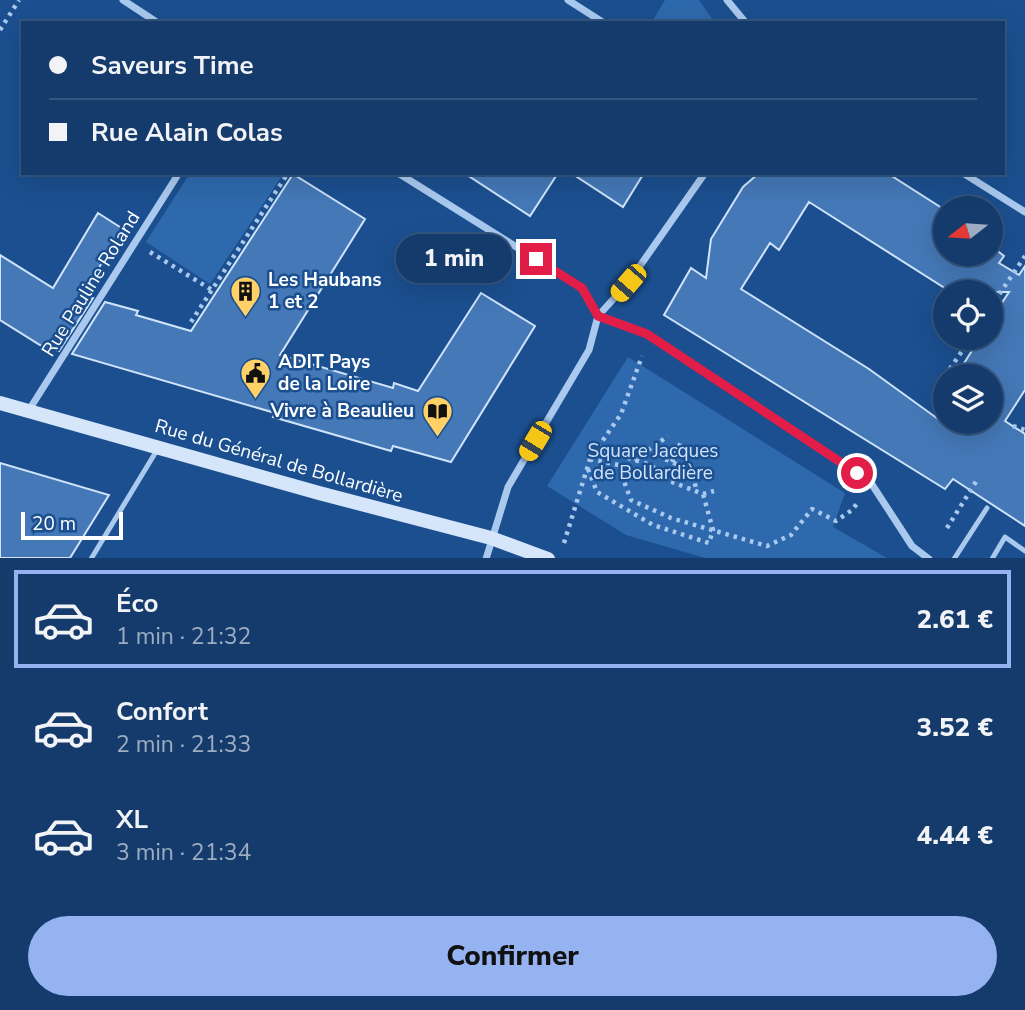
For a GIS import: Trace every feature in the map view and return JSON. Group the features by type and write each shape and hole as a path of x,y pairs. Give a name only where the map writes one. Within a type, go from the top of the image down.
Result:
{"street":[{"path":"123,0 155,21"},
{"path":"568,0 601,21"},
{"path":"727,0 744,21"},
{"name":"Rue Pauline Roland","path":"29,411 178,175"},
{"path":"401,175 582,288 598,316 647,334 871,482 912,546 929,558"},
{"path":"486,558 508,487 589,350 598,316 628,283 704,175"},
{"path":"966,175 1025,212"},
{"name":"Rue du Général de Bollardière","path":"0,402 158,448 491,538 548,558"}],"lane":[{"path":"91,558 158,448"},
{"path":"954,558 987,508"},
{"path":"992,558 1005,537 1025,551"}],"path":[{"path":"0,30 19,0"},
{"path":"191,322 287,175"},
{"path":"135,242 212,290"},
{"path":"1003,289 1025,256"},
{"path":"563,547 590,458 621,414 640,365 647,334"},
{"path":"1013,426 1025,430"},
{"path":"634,460 668,436"},
{"path":"672,462 681,442"},
{"path":"654,446 662,458 693,471 696,491"},
{"path":"595,448 651,465 667,480 703,494 714,491"},
{"path":"590,458 623,466 622,476 631,500 671,518 767,545 792,535 812,509 835,521 852,510 871,482"},
{"path":"587,468 597,492 653,525 709,543 713,530 703,494"},
{"path":"961,505 977,480"}],"green space":[{"path":"665,0 699,0 714,21 652,21"},
{"path":"189,175 283,175 210,284 146,242"},
{"name":"Square Jacques de Bollardière","path":"628,357 845,493 833,527 887,558 705,558 626,535 547,486"}],"building":[{"name":"Les Haubans 1 et 2","path":"292,175 365,219 280,355 393,388 394,383 418,391 481,293 535,326 451,462 393,446 391,451 273,417 275,413 72,354 105,302 138,311 136,315 191,331"},
{"path":"467,175 557,175 530,216"},
{"path":"574,175 643,175 623,207"},
{"path":"757,175 890,175 933,202 933,266 1003,265 1019,275 1025,266 1025,390 1005,421 1025,434 1025,526 953,479 945,489 664,315 691,268 706,278 711,239 743,187","holes":["809,202 933,281 1003,280 1003,292 1009,292 1003,301 1003,350 972,350 964,364 1003,364 1003,434 933,434 933,415 869,369 741,289 770,243 779,250"]},
{"path":"98,213 123,229 82,295 93,298 59,351 40,345 0,320 0,255 53,288"},
{"path":"0,463 109,495 70,558 0,558"}],"place":[{"name":"Les Haubans 1 et 2","path":"245,318"},
{"name":"ADIT Pays de la Loire","path":"255,400"},
{"name":"Vivre à Beaulieu","path":"437,438"}],"route":[{"path":"536,259 582,288 598,316 647,334 857,473"}]}
